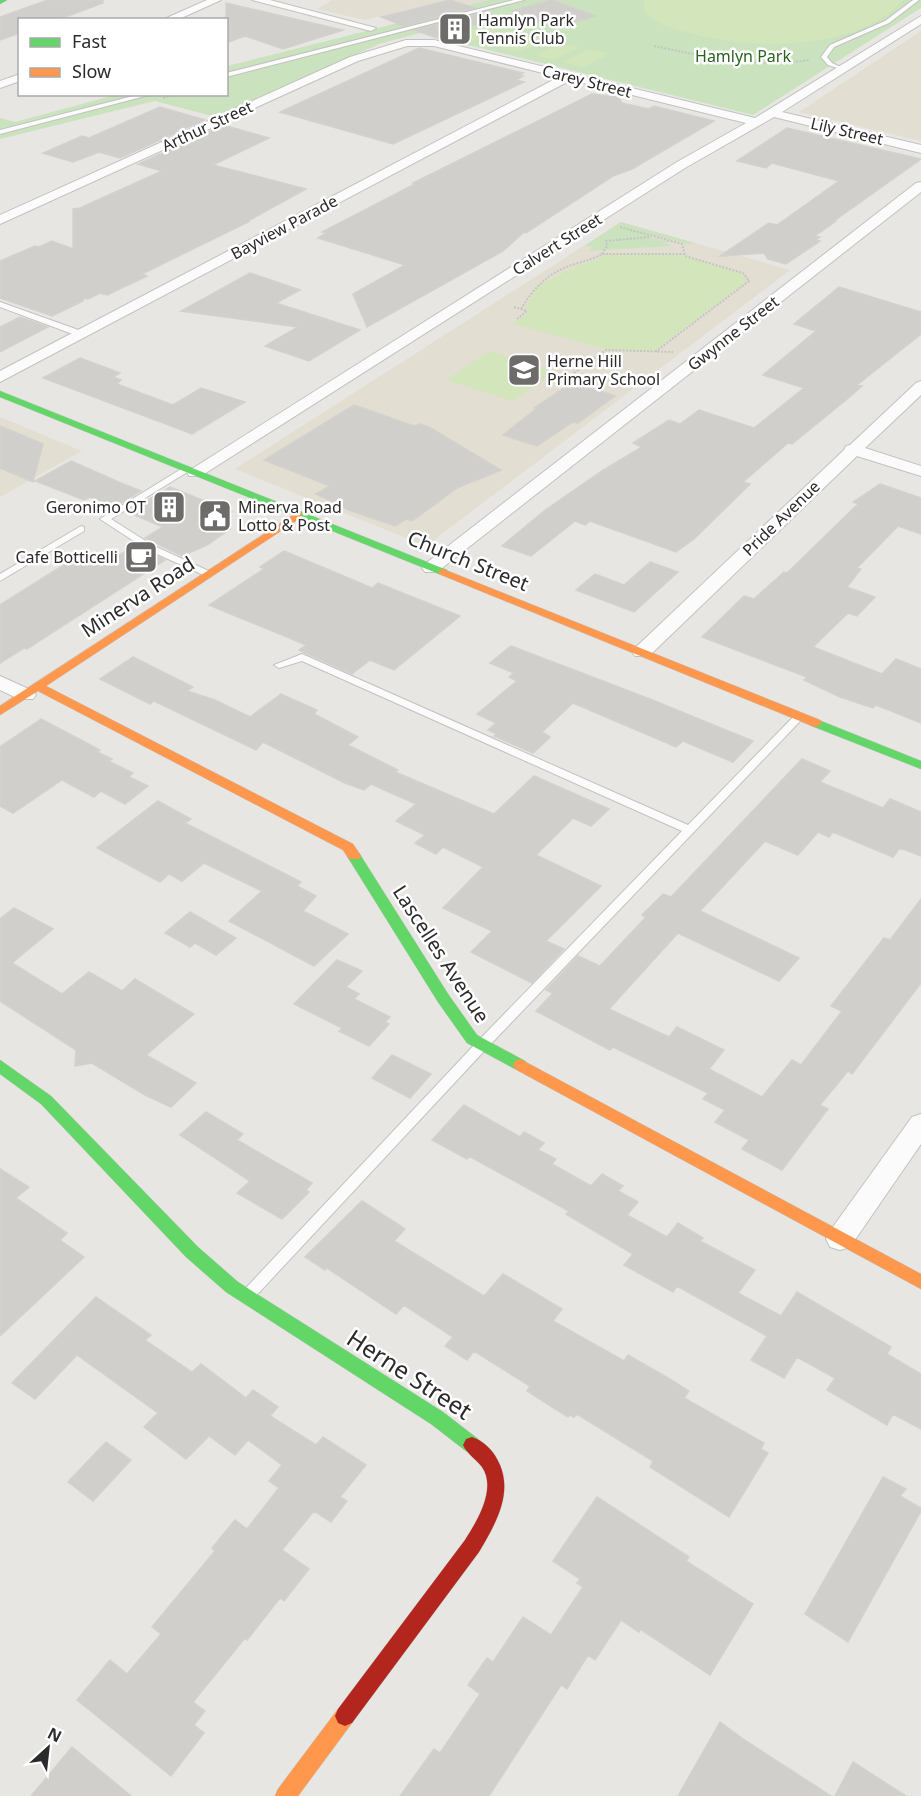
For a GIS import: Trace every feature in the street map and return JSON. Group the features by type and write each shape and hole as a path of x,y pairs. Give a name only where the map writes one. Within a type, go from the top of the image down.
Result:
{"street":[{"path":"0,2 4,0"},
{"path":"171,18 216,0"},
{"path":"257,0 371,28"},
{"name":"Calvert Street","path":"190,471 681,165 772,113 921,19"},
{"name":"Carey Street","path":"418,42 434,43 756,122"},
{"name":"Arthur Street","path":"0,220 365,54 418,42"},
{"name":"Bayview Parade","path":"0,377 568,77"},
{"path":"0,85 18,78"},
{"name":"Lily Street","path":"772,113 921,149"},
{"name":"Gwynne Street","path":"431,568 921,186"},
{"name":"Pride Avenue","path":"642,652 852,449 921,386"},
{"name":"Church Street","path":"0,394 921,765"},
{"path":"852,449 921,471"},
{"name":"Minerva Road","path":"0,711 298,514"},
{"path":"0,682 32,691"},
{"name":"Lascelles Avenue","path":"32,691 348,847 443,998 472,1038 482,1045 921,1282"},
{"name":"Herne Street","path":"0,1066 46,1100 192,1252 246,1297 437,1418 469,1442 489,1462 496,1478 490,1516 472,1546 285,1796"},
{"path":"840,1239 921,1124"}],"lane":[{"path":"228,74 521,0"},
{"path":"841,69 830,64 824,57 832,46 887,22 916,0"},
{"path":"0,132 142,96"},
{"path":"0,304 81,334"},
{"path":"190,471 105,519 149,547 208,574"},
{"path":"0,578 81,529"},
{"path":"279,665 302,657 690,830"},
{"path":"246,1297 482,1045 800,716"}],"path":[{"path":"654,46 722,60 764,63 804,61 824,57"},
{"path":"620,227 682,244 685,254"},
{"path":"521,309 533,289 539,284 572,265 594,259 602,254 607,246 606,241 620,240 623,237 642,239 650,236"},
{"path":"602,254 685,254 743,273 749,281 655,352"},
{"path":"514,307 527,311 517,319"},
{"path":"571,375 606,350 680,353"}],"shaded area":[{"path":"332,0 489,0 448,10 424,5 365,20 317,9"},
{"path":"921,31 921,141 799,112"},
{"name":"Herne Hill Primary School","path":"621,222 790,270 426,546 235,469"},
{"path":"0,417 82,451 0,497"}],"green space":[{"name":"Hamlyn Park","path":"489,0 921,0 921,8 753,115 420,33 379,44 216,117 155,101 0,139 0,118 15,122 111,96 228,96 228,66"},
{"path":"643,0 904,0 884,17 859,29 832,38 773,44 715,39 660,24 645,13"},
{"path":"484,25 501,29 474,41 456,37"},
{"path":"506,30 524,35 497,47 479,42"},
{"path":"529,35 547,40 519,52 501,48"},
{"path":"562,43 580,47 554,60 535,55"},
{"path":"589,49 609,54 583,67 563,62"},
{"path":"621,222 695,243 688,244 651,235 651,238 669,242 660,245 669,244 670,246 588,251 593,246 584,246"},
{"path":"602,254 680,255 742,273 747,281 654,351 606,349 513,324 530,311 524,309 538,286 579,265 601,258"},
{"path":"490,351 553,372 513,401 446,380"}],"building":[{"path":"48,0 103,0 103,3 62,18 18,18 18,34 0,40 0,17"},
{"path":"450,0 474,8 403,26 381,17"},
{"path":"552,0 596,16 554,28 511,11"},
{"path":"226,3 343,30 283,49 245,36 228,42 228,18 226,18"},
{"path":"486,12 496,16 440,39 415,30"},
{"path":"419,48 523,73 519,75 523,76 516,80 524,82 393,144 280,112"},
{"path":"592,94 618,97 622,103 649,109 654,106 714,121 632,169 613,176 526,233 524,232 503,251 367,327 353,294 405,265 318,238 326,233 322,232 415,184 413,183"},
{"path":"160,107 205,120 120,158 99,152 73,162 43,153 82,136 89,138"},
{"path":"223,125 269,138 213,165 306,189 248,221 250,221 142,274 147,276 107,295 100,293 88,299 84,298 83,301 52,316 0,298 0,261 52,241 73,249 73,209 80,208 162,171 138,164"},
{"path":"787,128 921,159 834,221 836,221 815,236 820,237 816,240 820,241 786,264 768,259 764,253 720,256 769,223 777,225 839,181 772,163 766,168 737,161"},
{"path":"250,273 300,290 276,303 360,330 309,361 265,346 298,327 181,311"},
{"path":"839,287 921,312 921,334 857,385 862,386 846,400 792,444 788,443 743,482 750,484 694,539 676,552 590,521 585,525 575,521 531,556 502,546 544,511 642,447 633,443 669,420 680,424 699,410 754,428 804,388 763,375 816,331 794,324"},
{"path":"20,317 48,327 0,352 0,327"},
{"path":"80,358 120,373 113,377 121,380 117,384 173,405 201,388 245,402 192,434 43,378"},
{"path":"573,382 615,396 578,423 573,422 537,446 503,435 536,409 534,408"},
{"path":"354,405 414,426 420,424 429,427 501,470 457,488 412,521 406,519 395,526 349,510 316,494 330,486 264,460"},
{"path":"0,426 43,444 33,482 0,468"},
{"path":"71,461 141,491 115,507 90,497 84,500 35,481"},
{"path":"880,484 921,498 921,534 898,526 857,568 861,569 847,587 875,597 857,616 848,613 813,647 882,674 896,659 921,669 921,723 876,705 873,708 840,697 804,680 807,677 702,637 744,596 754,599 784,572 787,573 858,504 853,502"},
{"path":"170,487 232,512 214,523 230,529 207,545 182,556 145,538 163,527 127,512"},
{"path":"135,545 165,560 27,649 24,648 0,663 0,605 73,559 89,566 110,553 118,556"},
{"path":"284,551 372,588 378,583 460,616 394,670 370,660 352,674 299,650 306,645 209,605 264,569 260,567"},
{"path":"650,562 678,572 634,612 576,590 595,574 624,585"},
{"path":"511,646 753,741 733,762 683,741 676,747 573,703 542,732 550,737 533,753 494,736 497,734 488,730 496,723 477,714 517,681 509,677 514,673 490,663"},
{"path":"133,657 193,687 187,691 215,700 250,717 281,694 317,710 314,714 358,737 348,745 398,770 395,772 494,814 534,776 609,809 591,826 573,818 536,855 601,886 546,941 564,949 532,983 471,952 492,931 443,908 483,867 443,847 436,854 415,843 425,835 396,821 416,804 371,784 364,790 345,783 263,742 256,750 154,701 150,704 100,679"},
{"path":"41,719 100,750 97,752 112,759 108,761 133,773 129,777 148,786 125,804 101,791 94,797 62,780 13,813 0,806 0,747"},
{"path":"802,759 830,771 820,782 883,808 890,799 921,812 921,856 899,849 893,857 833,832 829,837 818,832 798,855 765,841 700,911 799,958 779,981 678,933 609,1009 669,1037 677,1027 724,1050 709,1069 762,1097 792,1060 801,1065 842,1011 831,1006 884,938 890,940 921,899 921,983 852,1074 848,1071 820,1105 828,1109 782,1170 742,1149 749,1140 715,1122 725,1110 703,1099 708,1093 613,1047 610,1050 536,1011 553,993 546,990 578,956 600,966 646,917 642,915 663,894 671,897"},
{"path":"158,801 191,819 185,823 301,882 297,886 316,896 303,911 348,934 314,966 229,921 262,891 204,863 182,881 169,874 160,882 97,848"},
{"path":"14,908 53,929 12,963 62,994 89,972 122,991 135,979 194,1014 146,1055 196,1083 171,1107 145,1095 92,1063 75,1066 76,1050 0,1001 0,919"},
{"path":"190,912 236,938 216,955 195,943 190,947 165,933"},
{"path":"337,960 362,971 346,987 359,994 354,999 390,1017 385,1022 389,1024 369,1046 339,1031 342,1028 294,1004"},
{"path":"392,1055 431,1074 410,1098 372,1078"},
{"path":"464,1105 520,1137 524,1132 544,1143 538,1150 556,1159 552,1164 591,1186 602,1174 623,1186 618,1191 638,1202 627,1215 667,1237 678,1223 703,1238 700,1241 755,1270 738,1293 781,1316 797,1292 891,1347 887,1354 921,1374 921,1429 893,1414 887,1425 827,1390 835,1378 797,1357 784,1378 751,1360 767,1336 677,1286 673,1292 624,1265 633,1254 566,1214 569,1211 469,1156 467,1159 432,1140"},
{"path":"206,1112 243,1134 237,1140 312,1183 306,1190 309,1192 282,1219 237,1193 250,1181 180,1135"},
{"path":"0,1169 29,1187 16,1198 67,1233 60,1240 84,1257 0,1336"},
{"path":"362,1201 405,1229 394,1241 484,1296 503,1274 562,1309 553,1321 624,1361 628,1355 668,1378 689,1391 684,1398 764,1443 761,1449 768,1453 729,1517 650,1467 653,1461 577,1414 574,1417 570,1415 568,1417 527,1391 530,1386 474,1351 467,1360 445,1346 453,1337 404,1305 396,1314 327,1268 325,1270 305,1257"},
{"path":"96,1297 151,1335 145,1340 192,1372 201,1364 246,1398 253,1390 278,1407 270,1416 316,1445 323,1437 366,1465 340,1497 347,1501 331,1522 314,1511 282,1550 309,1569 284,1601 280,1598 247,1640 245,1638 193,1702 205,1711 194,1725 204,1733 171,1776 77,1700 110,1660 127,1674 161,1634 152,1627 215,1551 212,1548 235,1520 247,1529 279,1488 269,1481 282,1465 248,1440 235,1455 209,1436 186,1459 144,1427 158,1413 77,1355 35,1399 12,1383"},
{"path":"106,1442 131,1460 93,1501 68,1482"},
{"path":"883,1477 906,1489 900,1496 921,1508 921,1511 848,1642 805,1614"},
{"path":"597,1497 689,1557 686,1561 753,1604 710,1675 640,1629 639,1632 621,1620 595,1660 588,1655 567,1689 561,1685 489,1796 400,1796 434,1749 440,1753 480,1694 468,1685 487,1658 493,1662 523,1617 551,1635 583,1587 577,1583 580,1579 553,1561"},
{"path":"720,1722 746,1741 831,1796 678,1796"},
{"path":"72,1747 131,1796 31,1796"},
{"path":"853,1762 906,1796 835,1796"}],"traffic: fast":[{"path":"0,2 4,0"},
{"path":"0,394 443,572"},
{"path":"816,723 921,765"},
{"path":"354,856 443,998 472,1039 520,1065"},
{"path":"0,1066 46,1100 192,1252 232,1287 437,1418 472,1445"}],"traffic: slow":[{"path":"0,711 298,515"},
{"path":"443,572 816,723"},
{"path":"38,687 348,847 354,856"},
{"path":"520,1065 921,1282"},
{"path":"285,1796 345,1716"}],"traffic: jam":[{"path":"345,1716 472,1546 483,1527 493,1505 496,1483 494,1472 487,1460 472,1445"}],"place":[{"name":"Hamlyn Park Tennis Club","path":"455,29"},
{"name":"Herne Hill Primary School","path":"524,370"},
{"name":"Geronimo OT","path":"169,507"},
{"name":"Minerva Road Lotto & Post","path":"215,516"},
{"name":"Cafe Botticelli","path":"141,557"}]}
